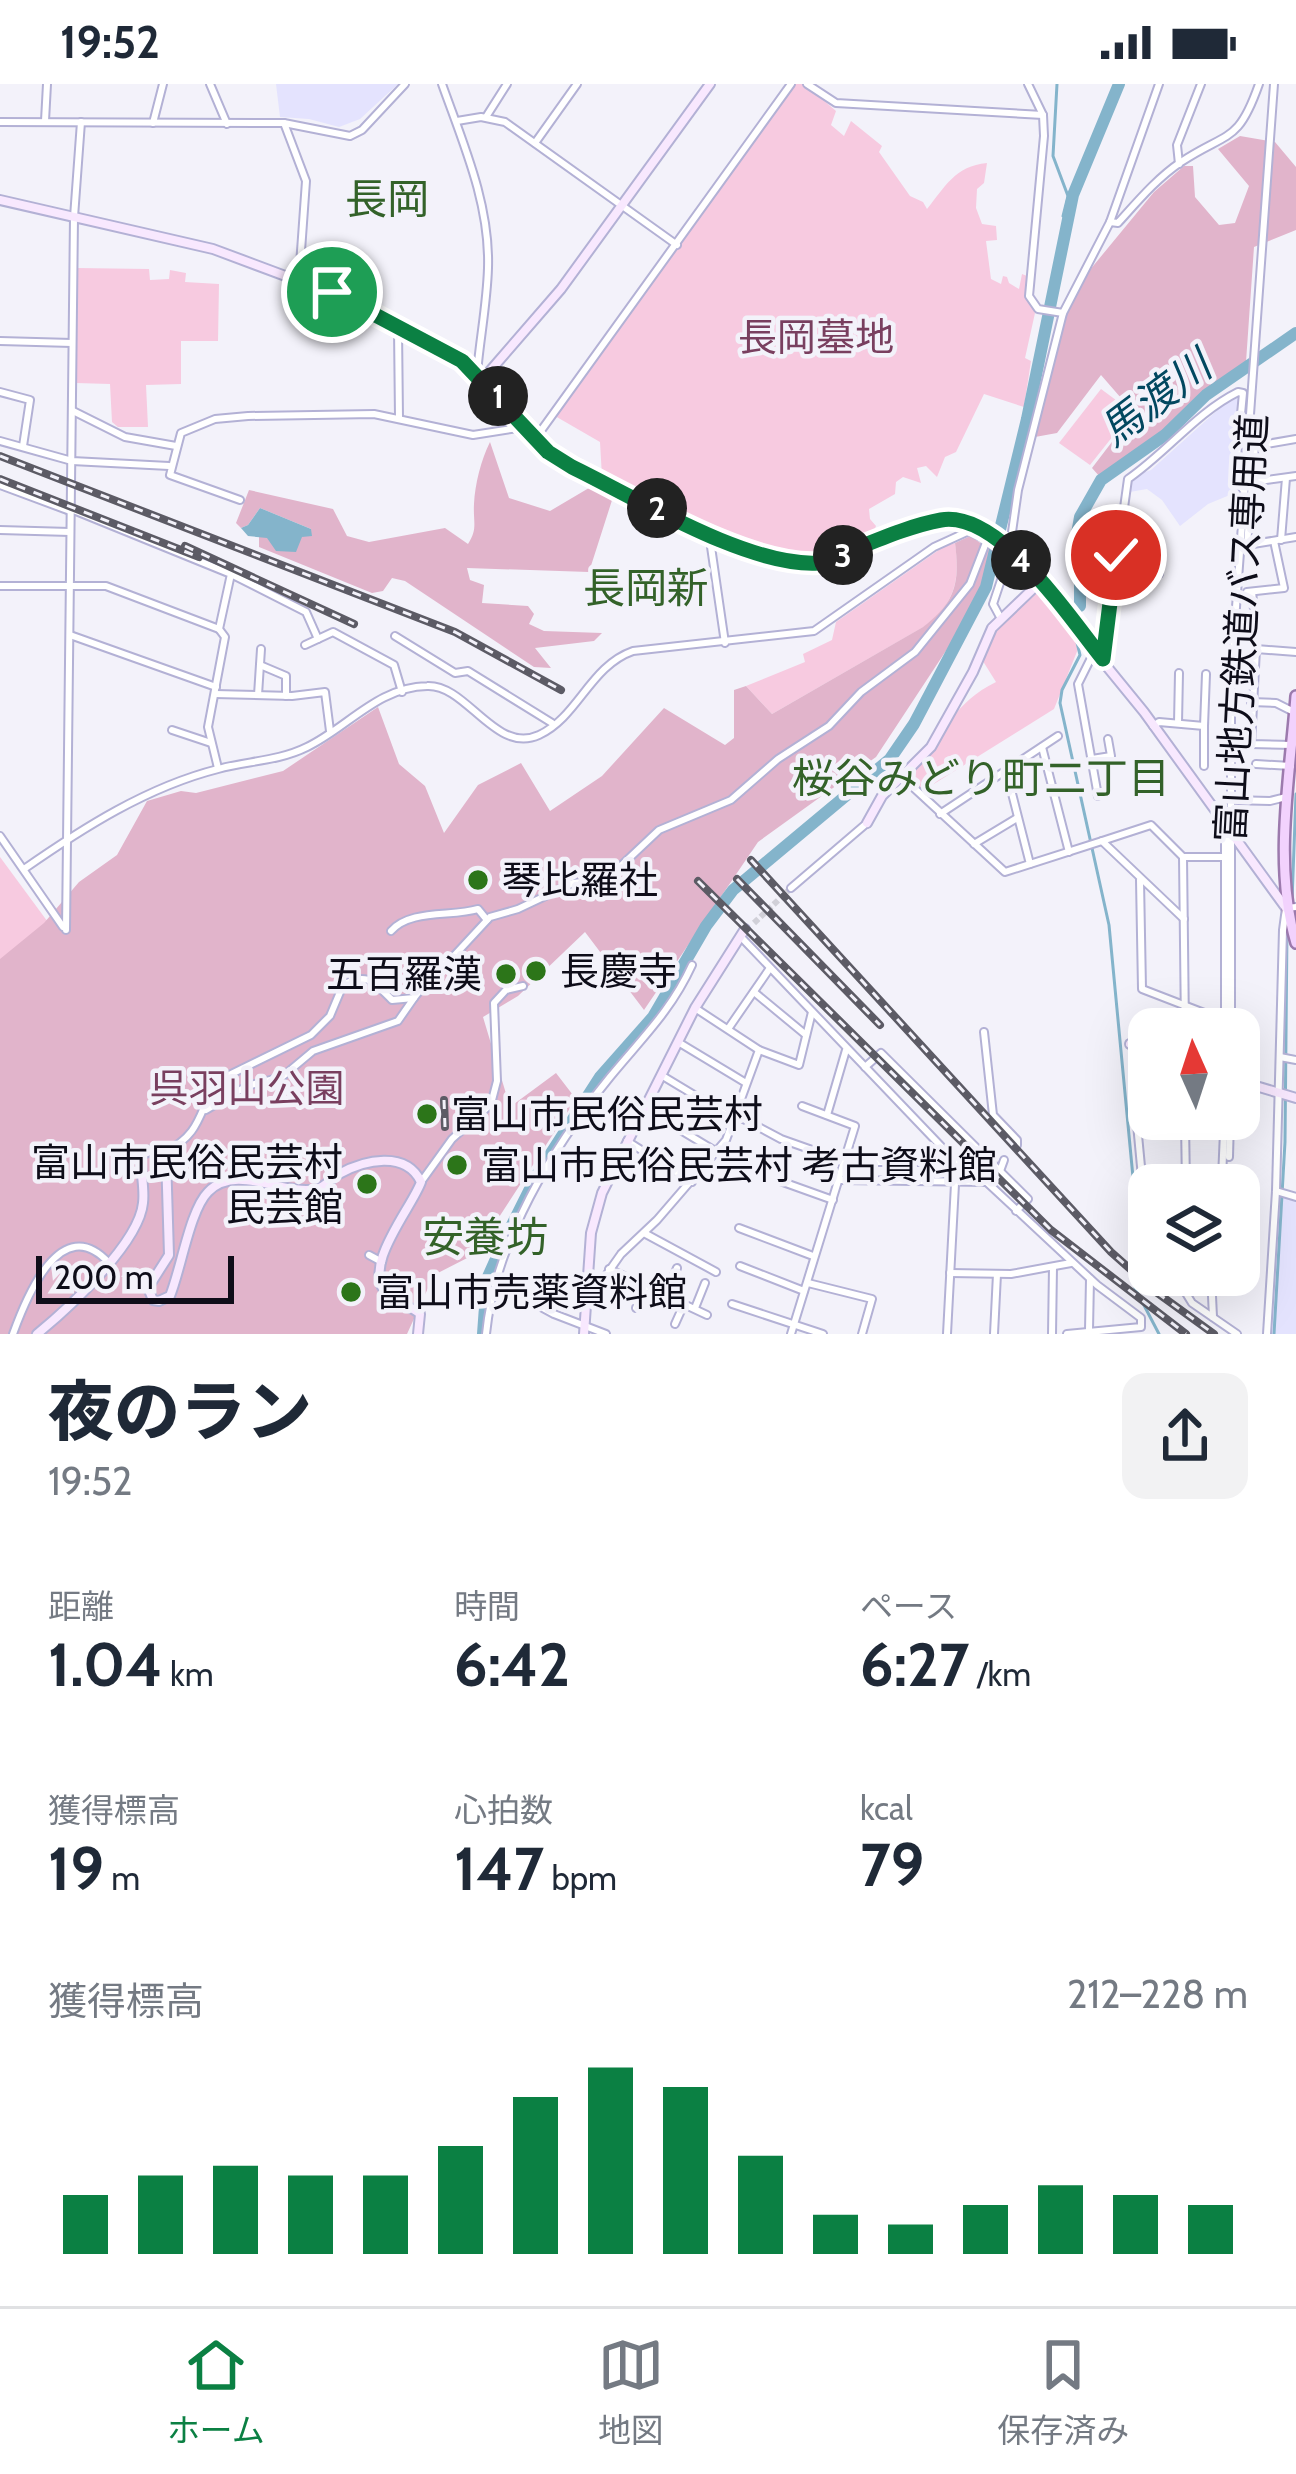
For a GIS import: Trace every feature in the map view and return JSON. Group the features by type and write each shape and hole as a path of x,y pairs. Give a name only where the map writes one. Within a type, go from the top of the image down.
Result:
{"main road":[{"path":"1296,696 1288,797 1296,944"}],"street":[{"path":"46,121 47,84"},
{"path":"153,123 163,84"},
{"path":"210,84 227,124"},
{"path":"0,122 284,123 350,136 362,130 405,84"},
{"path":"442,84 480,199 487,236 480,376"},
{"path":"486,117 507,84"},
{"path":"535,143 577,84"},
{"path":"480,376 561,289 710,84"},
{"path":"535,439 791,84"},
{"path":"807,84 836,103 1043,115"},
{"path":"1028,84 1043,115 1044,136 1029,296 1038,309 1059,313"},
{"path":"1008,545 1059,313 1109,222 1159,84"},
{"path":"1179,164 1177,145 1202,84"},
{"path":"1109,222 1118,224 1179,164 1239,130 1259,84"},
{"name":"富山地方鉄道バス専用道","path":"1231,1008 1227,829 1231,676 1274,84"},
{"path":"455,122 486,117 505,122 676,245"},
{"path":"0,836 65,930 70,838 74,218 82,122"},
{"path":"284,123 306,182 299,279"},
{"path":"0,200 213,249 299,279 398,325 448,351 480,376 535,439 572,467 742,548 802,564 818,563 941,520 965,520 1008,545 1096,650 1291,908 1267,1334"},
{"path":"398,325 399,420"},
{"path":"0,341 72,343"},
{"path":"0,392 30,400 23,446"},
{"path":"1103,659 1128,479 1163,455 1213,405 1238,392 1243,393 1235,478 1244,491"},
{"path":"72,410 125,437 176,446"},
{"path":"240,500 170,475 181,433 215,419 374,414 473,436 524,427"},
{"path":"1296,439 1256,446 1247,544 1296,537"},
{"path":"0,441 72,461 170,466"},
{"path":"1251,482 1296,476"},
{"path":"1256,627 1250,592 1284,588 1278,540 1286,478"},
{"path":"0,485 231,574 306,612 318,639"},
{"path":"0,530 70,532"},
{"path":"24,869 142,799 218,768 296,752 374,702 425,686 438,687 518,739 535,736 554,723 617,657 814,631 934,547 969,531 989,536 1008,560 993,604 1000,617"},
{"path":"709,533 725,644"},
{"path":"206,1110 247,1086 282,1077 313,1051 398,1021 442,962 452,958 487,920 573,883 607,879 659,830 738,796 778,759 829,726 860,692 915,652 970,584 989,536"},
{"path":"1116,555 1146,580 1159,574"},
{"path":"219,629 231,574"},
{"path":"790,888 867,823 882,796 931,747 1000,617 1039,583"},
{"path":"0,586 106,586 219,629 225,637 208,727 218,768"},
{"path":"305,645 333,632 394,665 402,692"},
{"path":"70,634 215,691 286,696 326,692 331,731"},
{"path":"395,636 455,673 469,671 554,723"},
{"path":"1292,745 1251,744 1251,702 1256,649 1296,652"},
{"path":"258,695 262,650"},
{"path":"1096,650 1078,684 1099,796"},
{"path":"260,665 286,676 286,696"},
{"path":"1178,724 1180,674"},
{"path":"1204,766 1206,674"},
{"path":"1251,702 1276,703 1295,712"},
{"path":"1153,726 1160,722 1204,726"},
{"path":"172,730 211,742"},
{"path":"940,814 1058,736"},
{"path":"1092,759 1111,756 1108,739"},
{"path":"1042,747 1069,852"},
{"path":"1256,764 1291,766"},
{"path":"1006,770 1030,864"},
{"path":"902,777 1005,872 1150,825 1184,856 1225,857"},
{"path":"1230,800 1288,797"},
{"path":"973,845 1017,818"},
{"path":"1225,1008 1227,829"},
{"path":"1102,842 1184,919"},
{"path":"1140,880 1142,989 1185,1008 1184,856"},
{"path":"391,931 406,917 478,909 487,920"},
{"path":"585,1331 594,1216 695,1008 746,929 770,968 956,1162 987,1183 1090,1279 1141,1318 1142,1328 1066,1334"},
{"path":"486,1334 493,1281 540,1182 608,1080 675,1003 692,965"},
{"path":"728,1029 770,968"},
{"path":"165,1152 179,1145 206,1110 217,1081 310,1035 330,1016 343,985 355,978 372,979 392,1000 414,998"},
{"path":"418,1334 420,1315 387,1294 381,1281 389,1237 452,1138 491,1104 497,1081 494,1003 506,990 523,986"},
{"path":"754,992 806,1035"},
{"path":"695,1008 759,1050 799,1065 812,1012"},
{"path":"984,1032 993,1114 1017,1145"},
{"path":"678,1042 746,1083"},
{"path":"827,1115 847,1048"},
{"path":"586,1304 609,1269 717,1152 759,1050"},
{"path":"866,1067 881,1052 1028,1199 1016,1211"},
{"path":"1280,1057 1296,1060"},
{"path":"661,1075 781,1139 846,1162 956,1162"},
{"path":"1260,1087 1296,1098"},
{"path":"792,1330 855,1126 802,1106"},
{"path":"644,1108 717,1152"},
{"path":"1229,1140 1229,1157"},
{"path":"627,1141 692,1182"},
{"path":"37,1334 136,1230 141,1216 141,1155 158,1148 165,1152"},
{"path":"165,1152 169,1255 148,1288 153,1300 159,1301 170,1296 191,1225 206,1193 218,1185 243,1180 316,1189 365,1162 390,1161 409,1166 421,1182"},
{"path":"841,1180 987,1183 1004,1160"},
{"path":"780,1181 833,1200"},
{"path":"946,1334 955,1184"},
{"path":"1276,1191 1295,1194"},
{"path":"739,1228 813,1256"},
{"path":"644,1233 716,1272"},
{"path":"13,1334 34,1282 62,1252 84,1246 109,1263"},
{"path":"370,1255 382,1262"},
{"path":"950,1273 997,1274 1072,1263"},
{"path":"740,1266 807,1287 872,1299 862,1334"},
{"path":"1052,1334 1053,1267"},
{"path":"666,1295 677,1268"},
{"path":"609,1269 707,1315"},
{"path":"994,1334 997,1274"},
{"path":"1089,1330 1090,1279"},
{"path":"373,1289 381,1281"},
{"path":"493,1281 585,1331 605,1334"},
{"path":"694,1309 705,1283"},
{"path":"636,1308 645,1286"},
{"path":"1187,1296 1237,1334"},
{"path":"1212,1296 1213,1317"},
{"path":"675,1324 684,1304"},
{"path":"732,1304 792,1330 823,1334"}],"shaded area":[{"path":"276,84 398,84 360,119 339,127 280,117"},
{"path":"1231,398 1240,398 1237,492 1208,504 1180,526 1162,500 1147,489 1124,493 1134,476 1151,470"},
{"path":"260,508 311,529 312,536 302,537 296,552 276,551 267,538 248,536 241,528"},
{"path":"1278,1196 1296,1199 1296,1334 1269,1334"}],"green space":[{"name":"長岡墓地","path":"795,84 805,84 836,111 831,125 844,136 851,121 882,146 879,152 910,196 927,209 959,173 987,163 976,208 982,224 996,226 997,240 986,241 991,279 1001,284 1003,276 1007,277 1019,289 1022,274 1027,276 1027,298 1035,313 1025,358 1031,361 1024,407 984,394 956,452 945,457 937,477 926,466 917,468 921,483 903,477 896,482 895,494 869,509 876,526 869,542 803,564 700,525 602,477 600,442 555,416"},
{"path":"1240,136 1275,142 1296,167 1296,230 1254,247 1246,362 1202,394 1167,429 1100,477 1092,468 1134,413 1101,375 1057,433 1035,437 1066,316 1089,271 1154,192 1184,166 1193,166 1195,197 1219,225 1235,223 1249,186 1218,149"},
{"path":"77,268 149,269 150,280 169,279 170,270 186,273 185,282 219,284 218,341 181,341 181,384 146,385 148,427 118,427 112,422 110,384 76,383"},
{"path":"1101,389 1132,412 1090,465 1059,443"},
{"path":"490,442 509,498 550,511 594,485 614,494 589,572 467,568 470,580 484,585 482,603 528,606 534,614 529,624 544,631 602,633 594,641 535,648 551,668 534,667 405,581 392,578 383,591 372,593 259,547 259,536 302,537 311,529 260,508 248,525 241,528 236,523 249,490 333,509 347,536 369,542 445,528 468,544 474,529 477,480"},
{"name":"呉羽山公園","path":"970,536 994,552 983,588 876,757 758,842 644,1010 585,932 518,996 483,1017 510,1107 556,1073 576,1099 475,1254 434,1275 407,1334 0,1334 0,959 44,923 79,882 117,855 147,801 283,771 378,707 399,764 425,786 444,833 478,785 521,763 550,811 602,776 664,708 725,745 734,738 734,690 746,686 772,714 923,627 949,600 956,580 955,543"},
{"path":"955,543 954,589 925,626 772,714 746,686 805,662 803,654 832,640 836,622"},
{"path":"1037,592 1044,593 1071,627 1078,649 1054,709 921,792 909,776 967,701 996,682 981,658 1004,621"},
{"path":"0,857 53,929 0,972"}],"waterway":[{"path":"1057,84 1053,156 1068,196 1063,216 1069,218"},
{"path":"483,1334 487,1279 504,1241 537,1175 600,1077 653,1017 706,926 733,890 890,759 914,724 986,587 1027,419 1073,195 1119,84"},
{"name":"馬渡川","path":"1080,606 1080,556 1075,545 1080,517 1101,480 1165,435 1206,395 1296,333"},
{"path":"1076,621 1080,606"},
{"path":"1074,630 1080,655 1060,703 1109,925 1142,1272 1135,1288 1159,1334"},
{"path":"1292,901 1296,794"},
{"path":"1274,1334 1285,1142 1287,928"}],"tunnel":[{"path":"754,923 791,888"}],"railway":[{"path":"0,456 455,632 561,690"},
{"path":"0,479 199,557"},
{"path":"185,546 354,624"},
{"path":"751,860 1111,1252 1214,1334"},
{"path":"737,879 880,1025"},
{"path":"698,881 1051,1230 1186,1334"},
{"path":"444,1100 445,1127"}],"place":[{"name":"琴比羅社","path":"478,880"},
{"name":"長慶寺","path":"536,971"},
{"name":"五百羅漢","path":"506,974"},
{"name":"富山市民俗民芸村","path":"427,1114"},
{"name":"富山市民俗民芸村 考古資料館","path":"457,1165"},
{"name":"富山市民俗民芸村 民芸館","path":"367,1184"},
{"name":"富山市売薬資料館","path":"351,1292"}],"district":[{"name":"長岡","path":"387,199"},
{"name":"長岡新","path":"646,588"},
{"name":"桜谷みどり町二丁目","path":"981,778"},
{"name":"安養坊","path":"485,1237"}],"route":[{"path":"332,292 462,361 548,452 572,467 742,548 802,564 818,563 941,520 965,520 1010,546 1103,659 1116,555"}]}
